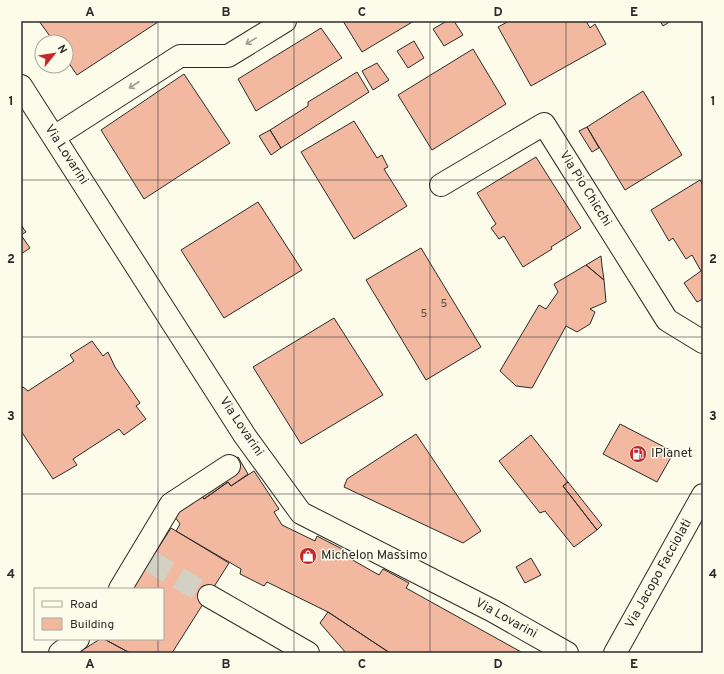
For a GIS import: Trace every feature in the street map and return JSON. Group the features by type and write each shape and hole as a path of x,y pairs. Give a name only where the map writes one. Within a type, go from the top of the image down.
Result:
{"street":[{"path":"54,137 180,56 228,56 285,21"},
{"name":"Via Lovarini","path":"21,86 245,436 241,458 301,513 493,611 567,653"},
{"name":"Via Pio Chicchi","path":"441,185 544,124 667,320 703,342"},
{"path":"121,588 144,558 171,504 241,458"},
{"name":"Via Jacopo Facciolati","path":"615,653 703,495"},
{"path":"209,596 308,653"},
{"path":"60,653 77,640"}],"building":[{"path":"39,21 158,22 77,75 74,71 74,34 48,34"},
{"path":"343,21 414,21 362,52"},
{"path":"447,21 454,21 463,35 444,46 433,29"},
{"path":"509,21 586,21 590,28 595,24 606,44 531,86 498,27"},
{"path":"660,21 671,21 663,26"},
{"path":"321,28 342,58 256,111 238,79"},
{"path":"414,41 424,58 408,68 397,51"},
{"path":"473,49 506,104 432,150 398,95"},
{"path":"377,63 389,80 373,90 362,71"},
{"path":"357,72 369,92 281,148 270,130 308,106 308,102"},
{"path":"184,74 230,143 144,199 101,130"},
{"path":"643,91 682,155 625,190 587,127"},
{"path":"354,121 377,158 382,155 388,167 384,169 407,206 354,239 301,152"},
{"path":"587,127 599,148 592,152 579,131"},
{"path":"270,130 281,148 271,155 259,136"},
{"path":"536,157 581,228 551,247 552,249 523,267 504,236 499,239 491,228 496,224 477,193"},
{"path":"700,180 703,185 703,299 697,302 684,283 701,271 692,255 686,259 673,238 669,241 651,210"},
{"path":"258,202 302,270 224,318 181,250"},
{"path":"21,225 26,232 21,235"},
{"path":"21,235 30,248 21,254"},
{"path":"421,248 481,347 426,380 366,280"},
{"path":"601,256 602,266 604,280 586,265"},
{"path":"586,265 604,280 606,302 590,309 595,312 590,324 577,332 566,326 532,388 516,386 500,371 539,305 546,309 558,292 554,284"},
{"path":"334,318 383,395 301,444 253,367"},
{"path":"92,341 103,356 108,352 115,367 140,403 136,406 146,419 124,435 119,429 73,459 77,465 53,479 21,431 21,388 23,387 28,391 74,361 70,355"},
{"path":"620,424 674,452 657,482 603,454"},
{"path":"416,434 481,531 463,543 344,487 347,479"},
{"path":"531,435 568,482 563,486 597,530 574,547 545,511 540,513 499,461"},
{"path":"238,457 248,474 231,486 228,482 204,499 199,492 214,471"},
{"path":"254,471 279,509 274,512 282,525 315,541 317,536 344,550 342,554 379,575 383,569 409,583 406,588 523,653 390,653 328,612 267,582 264,586 240,574 241,569 176,531 180,524 170,510 199,492 204,499 228,482 231,486"},
{"path":"568,482 602,525 597,530 563,486"},
{"path":"171,528 229,563 172,653 130,653 106,640 164,640 164,588 133,588"},
{"path":"531,558 541,575 525,583 516,567"},
{"path":"328,612 390,653 346,653 320,623"},
{"path":"98,640 106,640 130,653 78,653"}],"tunnel":[{"path":"150,561 209,596"}],"place":[{"name":"IPlanet","path":"638,454"},
{"name":"Michelon Massimo","path":"308,556"}]}
